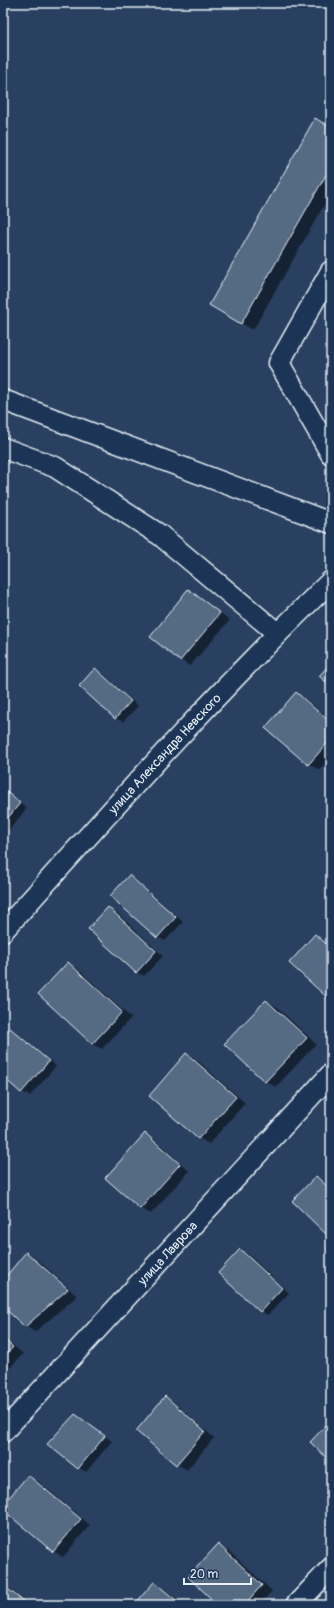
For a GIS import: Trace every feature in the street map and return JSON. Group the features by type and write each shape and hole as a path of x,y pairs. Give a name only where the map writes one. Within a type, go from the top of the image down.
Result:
{"street":[{"path":"331,271 279,363 331,454"},
{"path":"5,405 331,523"},
{"path":"3,448 55,467 160,535 277,633"},
{"name":"улица Александра Невского","path":"3,931 133,786 277,633 331,581"},
{"name":"улица Лаврова","path":"3,1432 331,1074"},
{"path":"296,1605 331,1568"}],"building":[{"path":"315,118 331,128 331,166 241,324 209,305"},
{"path":"188,589 220,613 180,661 150,637"},
{"path":"331,663 331,686 319,676"},
{"path":"95,668 131,701 115,719 79,686"},
{"path":"296,692 331,723 331,739 308,765 265,728"},
{"path":"3,789 20,803 3,824"},
{"path":"129,875 176,917 157,938 110,896"},
{"path":"108,907 156,951 136,973 88,929"},
{"path":"315,934 331,948 331,1001 289,963"},
{"path":"68,962 122,1012 92,1044 38,994"},
{"path":"266,1000 307,1038 265,1082 224,1044"},
{"path":"10,1028 49,1061 21,1093 3,1077 3,1036"},
{"path":"186,1053 236,1097 198,1139 149,1096"},
{"path":"145,1133 180,1164 140,1209 105,1178"},
{"path":"316,1176 331,1190 331,1239 292,1201"},
{"path":"240,1249 282,1288 260,1312 218,1273"},
{"path":"26,1252 68,1289 25,1327 3,1307 3,1280"},
{"path":"3,1338 13,1347 3,1358"},
{"path":"165,1396 205,1431 176,1465 136,1431"},
{"path":"75,1414 105,1436 78,1469 47,1444"},
{"path":"331,1420 331,1462 310,1442"},
{"path":"28,1475 81,1519 53,1552 3,1510 3,1505"},
{"path":"218,1544 262,1585 244,1605 218,1605 188,1577"},
{"path":"154,1582 182,1605 134,1605"},
{"path":"3,1585 28,1605 3,1605"}]}
